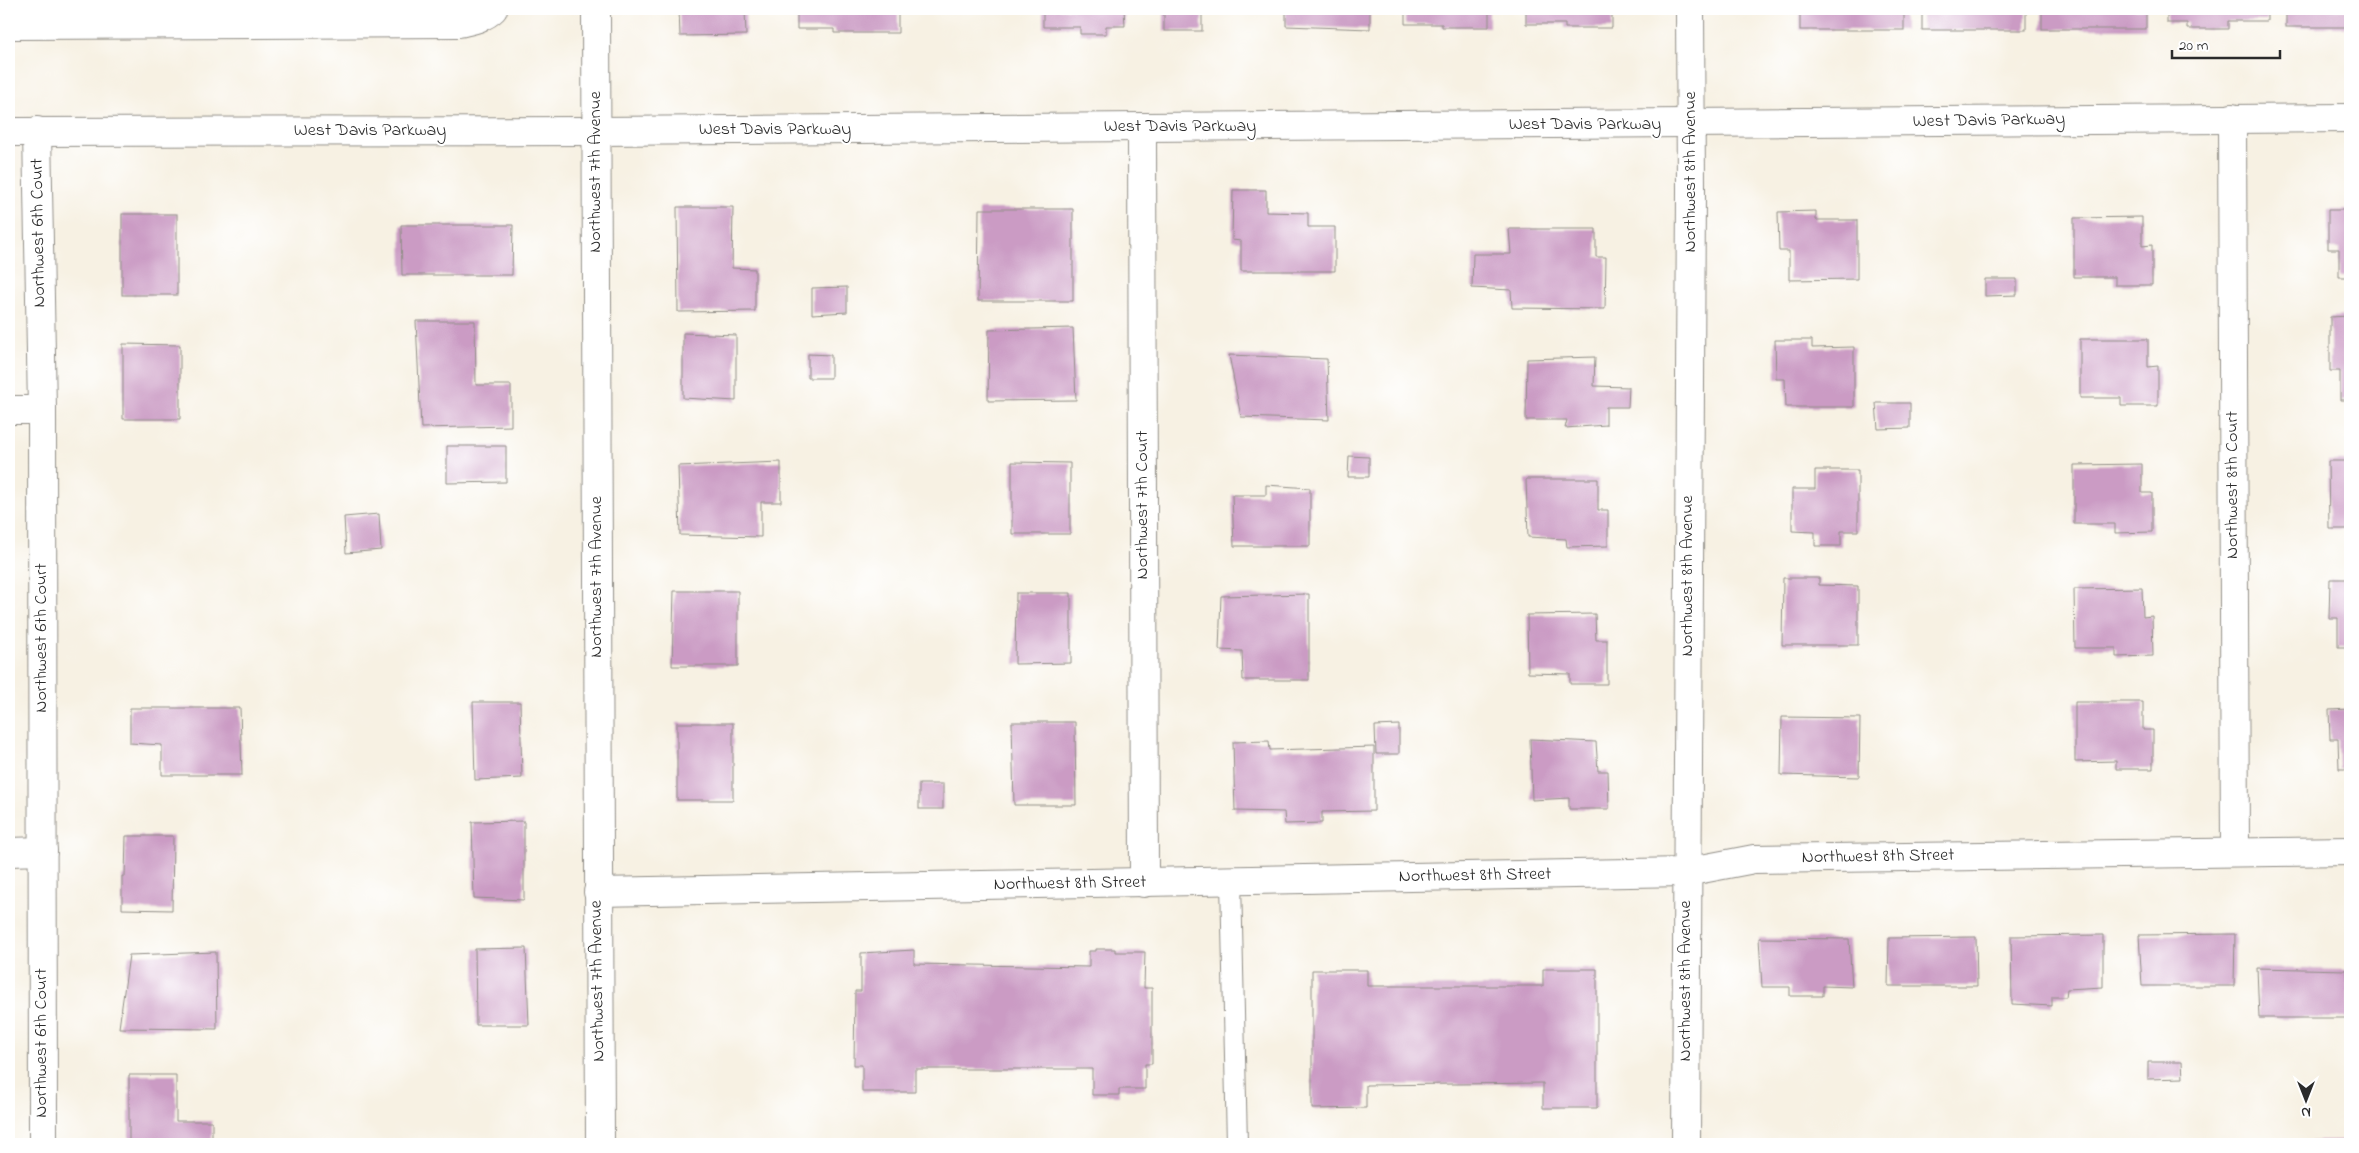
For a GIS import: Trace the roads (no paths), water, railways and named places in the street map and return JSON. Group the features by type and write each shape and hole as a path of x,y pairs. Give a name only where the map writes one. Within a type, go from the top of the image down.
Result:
{"street":[{"path":"9,25 458,23 474,20 488,14 493,9"},
{"name":"Northwest 7th Avenue","path":"596,9 600,1144"},
{"name":"Northwest 8th Avenue","path":"1686,1144 1690,9"},
{"name":"Northwest 8th Court","path":"2232,118 2235,852"},
{"name":"West Davis Parkway","path":"9,132 595,131 2350,118"},
{"name":"Northwest 7th Court","path":"1142,127 1144,883"},
{"name":"Northwest 6th Court","path":"37,131 42,410 43,1144"},
{"path":"9,410 42,410"},
{"path":"9,852 43,851"},
{"name":"Northwest 8th Street","path":"598,892 1686,872 1754,859 2350,851"}],"lane":[{"path":"1231,881 1237,1144"}]}
